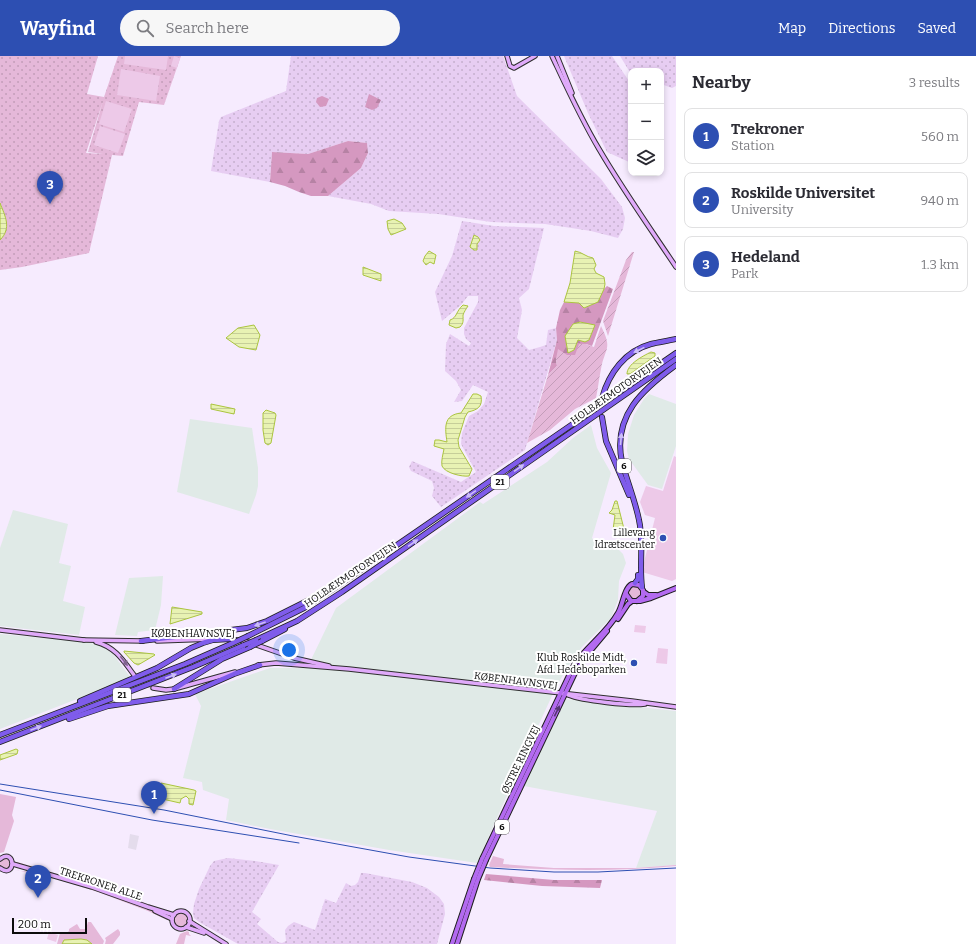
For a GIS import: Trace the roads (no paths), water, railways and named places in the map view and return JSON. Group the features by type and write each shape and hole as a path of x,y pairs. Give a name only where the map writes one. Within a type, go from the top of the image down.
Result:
{"highway":[{"path":"602,398 608,379 622,361 631,353 650,345 676,339"},
{"name":"HOLBÆKMOTORVEJEN","path":"0,735 185,664 232,641 248,636 304,608 676,353"},
{"name":"HOLBÆKMOTORVEJEN","path":"0,742 193,667 256,640 297,620 342,592 676,359"},
{"name":"6","path":"643,589 640,571 642,550 641,534 635,502 622,460 622,428 630,408 636,399 658,378 676,365"},
{"name":"6","path":"602,417 606,441 626,487 637,519 639,554 638,579 635,583"},
{"path":"141,641 247,628 268,621 333,589"},
{"path":"174,689 222,659 262,641 312,614 323,604"},
{"path":"52,715 73,704 157,668 191,648 203,643 213,640 232,641"},
{"path":"49,723 68,719 125,702 178,697 189,694 234,674 260,665"}],"main road":[{"path":"507,56 512,67 517,67 535,56"},
{"path":"552,56 598,148 614,175 676,267"},
{"path":"557,56 574,102"},
{"path":"635,583 648,595 658,595"},
{"name":"6","path":"626,594 628,586 635,583"},
{"path":"626,594 628,598 634,601 658,595 676,588"},
{"name":"6","path":"634,601 642,598 643,589"},
{"name":"ØSTRE RINGVEJ","path":"452,944 484,859 560,694 580,657 617,616 626,594"},
{"name":"ØSTRE RINGVEJ","path":"484,859 576,673 586,656 630,602 634,601"},
{"name":"KØBENHAVNSVEJ","path":"0,630 98,642 113,649 120,655 134,675"},
{"name":"KØBENHAVNSVEJ","path":"84,640 245,642 300,660 346,669"},
{"name":"KØBENHAVNSVEJ","path":"153,688 166,690 174,689 260,665 276,663 346,669 565,694 572,697 634,705 648,704 676,707"},
{"path":"0,859 8,857 12,860 12,866 7,871 0,868"},
{"name":"TREKRONER ALLE","path":"12,866 26,868 92,887 174,915"},
{"name":"ØSTRE RINGVEJ","path":"457,944 476,879"},
{"name":"TREKRONER ALLE","path":"148,907 172,920"},
{"path":"214,937 186,927 182,929 177,928 173,924 172,920 174,915 178,912 183,912 187,915 189,921 226,944"},
{"path":"186,927 189,921"}],"tunnel":[{"path":"135,675 144,684 153,688"}],"railway":[{"path":"0,784 164,810 293,836 409,857 490,868 554,872 598,872 676,868"},
{"path":"0,790 152,820 299,843"}],"place":[{"name":"Hedeland","path":"50,204"},
{"name":"Lillevang Idrætscenter","path":"663,538"},
{"name":"Klub Roskilde Midt, Afd. Hedeboparken","path":"634,663"},
{"name":"Trekroner","path":"154,814"},
{"name":"Roskilde Universitet","path":"38,898"}]}
